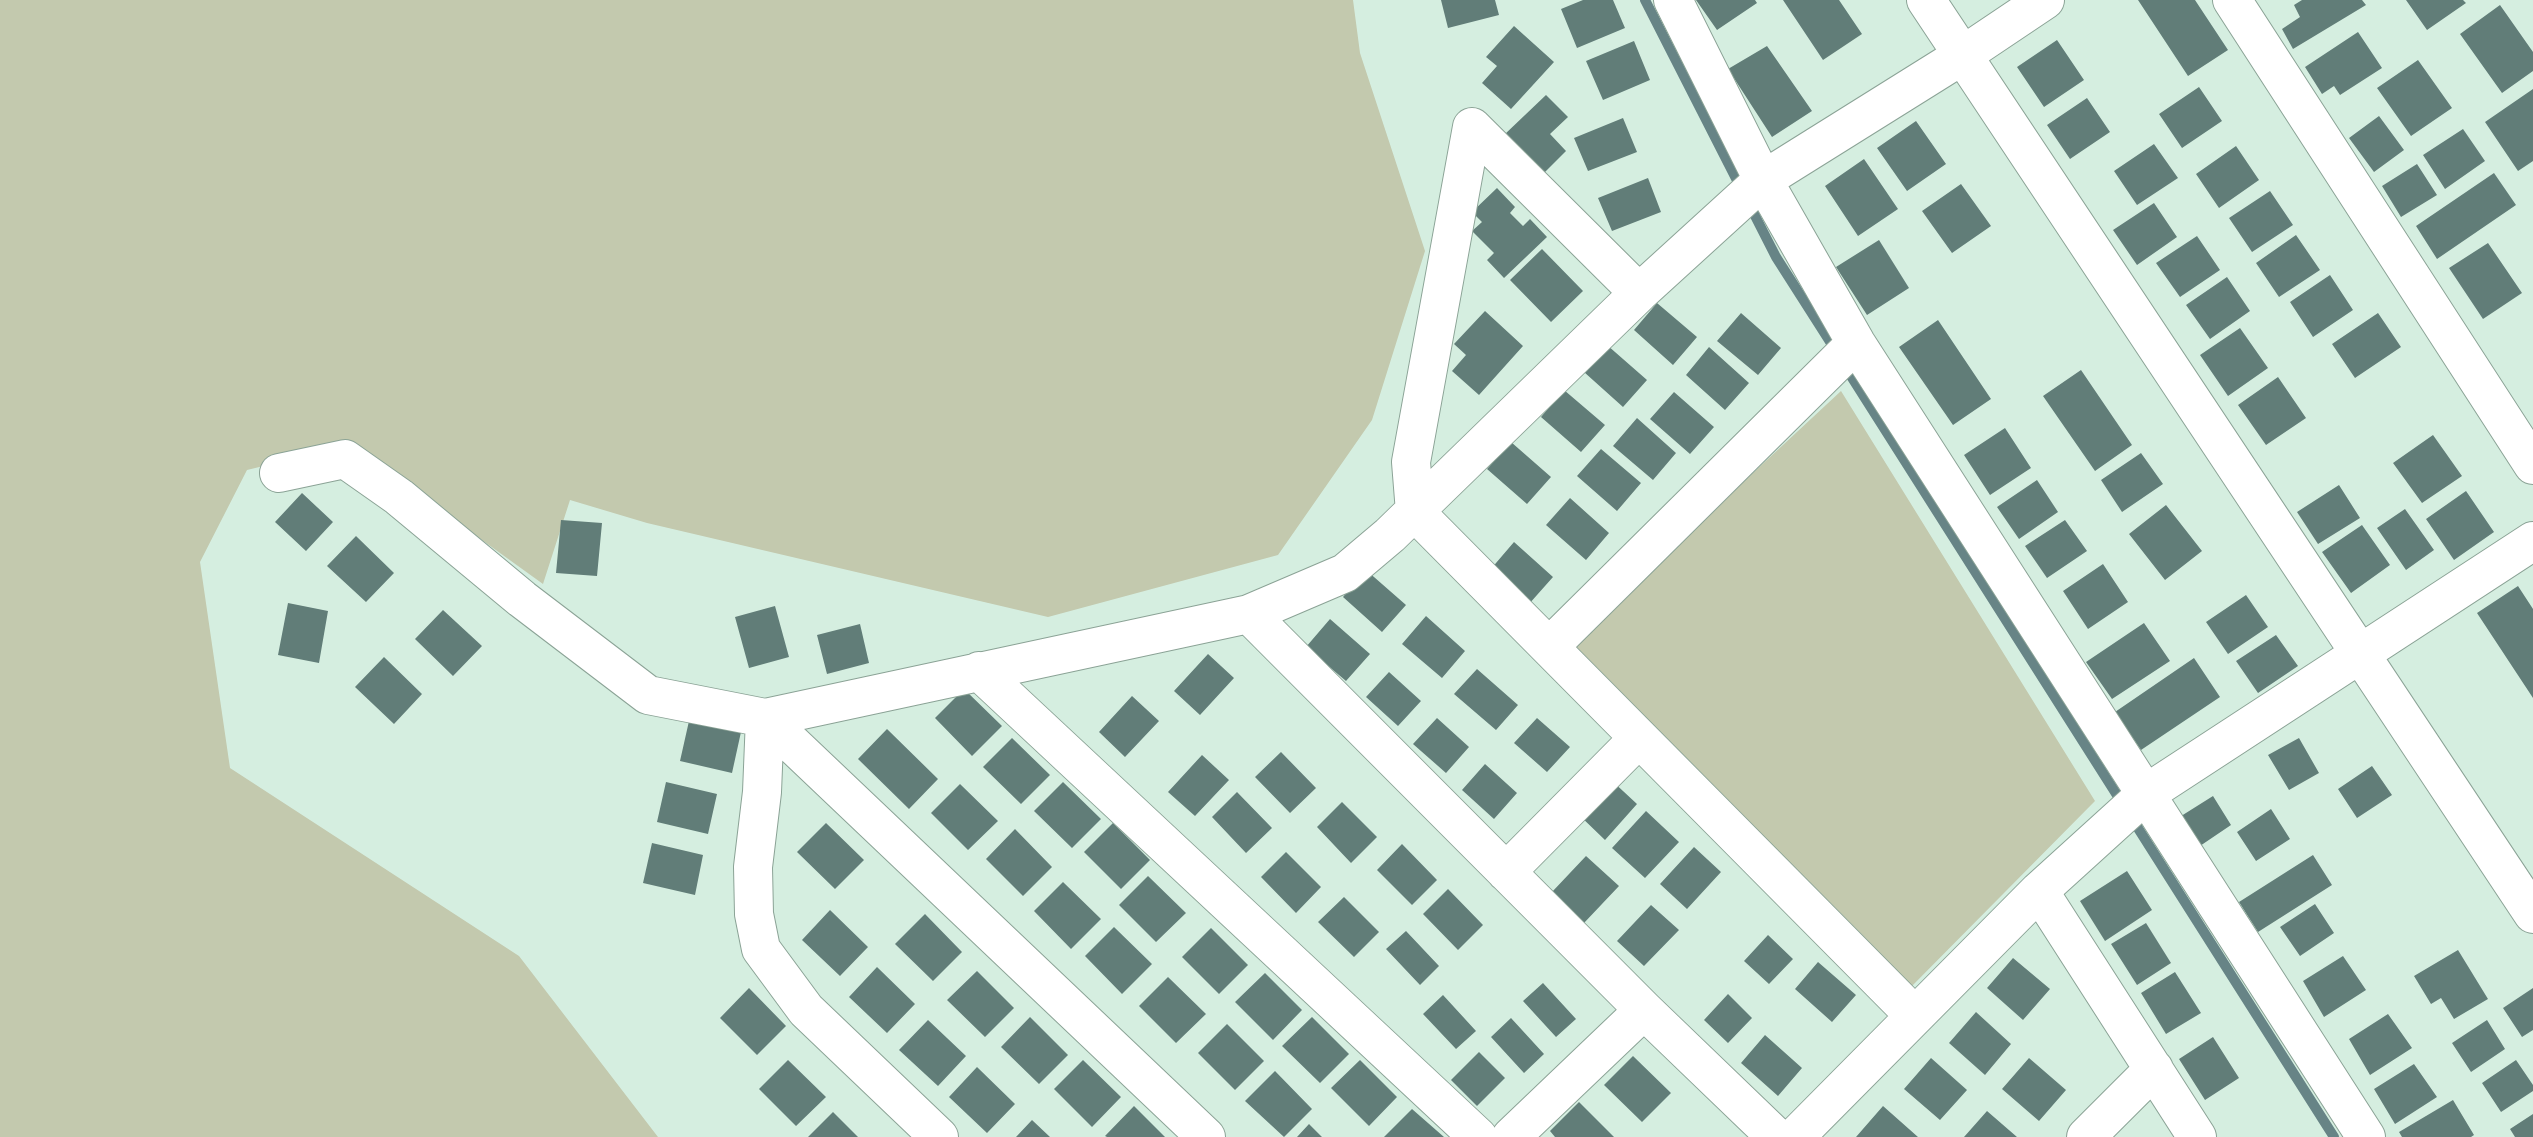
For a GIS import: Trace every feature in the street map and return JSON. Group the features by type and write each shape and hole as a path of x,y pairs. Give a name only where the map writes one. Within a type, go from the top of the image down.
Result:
{"street":[{"path":"1673,0 1763,180 1856,343 2366,1137"},
{"path":"1926,0 2533,914"},
{"path":"279,473 345,459 399,497 522,599 648,695 765,718 1249,614 1345,573 1415,512 1639,293 1763,180 1963,55 2045,0"},
{"path":"2232,0 2533,465"},
{"path":"1639,293 1472,127 1410,462 1415,512 1915,1016"},
{"path":"1549,647 1856,343"},
{"path":"1795,1137 2039,891 2147,793 2533,541"},
{"path":"1249,614 1644,1010 1776,1137"},
{"path":"979,671 1478,1137"},
{"path":"765,718 762,792 752,867 754,914 761,949 806,1010 939,1137"},
{"path":"765,718 1206,1137"},
{"path":"1506,872 1639,738"},
{"path":"2039,891 2197,1137"},
{"path":"1511,1137 1644,1010"},
{"path":"2086,1137 2154,1069"}],"green space":[{"path":"0,0 1353,0 1360,53 1425,251 1372,420 1278,555 1048,617 647,523 570,500 543,584 350,445 247,470 200,562 230,768 519,956 658,1137 0,1137"},
{"path":"1841,391 2095,801 1911,987 1568,645"}],"building":[{"path":"1441,0 1495,0 1499,15 1448,28"},
{"path":"1583,0 1613,0 1625,28 1577,48 1561,9"},
{"path":"1696,0 1755,0 1757,3 1717,30"},
{"path":"1783,0 1839,0 1862,34 1823,60"},
{"path":"2138,0 2195,0 2228,50 2188,76"},
{"path":"2302,0 2362,0 2366,5 2293,49 2282,29 2300,17 2294,5"},
{"path":"2406,0 2463,0 2466,3 2427,30"},
{"path":"2500,5 2533,52 2533,71 2502,93 2460,34"},
{"path":"1514,26 1554,62 1511,109 1482,83 1497,66 1486,57"},
{"path":"2358,32 2382,68 2340,95 2334,86 2322,94 2305,67"},
{"path":"2057,40 2084,80 2044,107 2017,67"},
{"path":"1634,41 1650,80 1603,100 1586,61"},
{"path":"1767,46 1812,111 1772,137 1728,69"},
{"path":"2418,60 2452,108 2411,136 2377,88"},
{"path":"2199,87 2222,121 2182,148 2159,114"},
{"path":"2533,89 2533,161 2518,171 2485,122"},
{"path":"1546,95 1568,117 1550,134 1566,151 1542,175 1504,135"},
{"path":"2087,98 2110,132 2070,159 2047,125"},
{"path":"2379,116 2404,150 2374,172 2349,138"},
{"path":"1623,118 1637,152 1588,171 1574,138"},
{"path":"1916,121 1946,164 1907,191 1877,148"},
{"path":"2463,129 2485,161 2445,189 2423,155"},
{"path":"2154,144 2178,178 2137,205 2114,171"},
{"path":"2236,146 2259,180 2219,208 2196,174"},
{"path":"1864,159 1898,209 1858,236 1825,186"},
{"path":"2417,164 2437,195 2401,217 2382,186"},
{"path":"2494,173 2516,205 2437,259 2416,226"},
{"path":"1648,178 1661,212 1612,231 1598,198"},
{"path":"1961,184 1991,226 1952,253 1922,211"},
{"path":"1497,188 1515,207 1510,213 1523,226 1530,219 1547,237 1504,278 1487,260 1494,253 1472,231 1482,222 1472,212"},
{"path":"2270,191 2293,225 2252,252 2229,218"},
{"path":"2154,203 2177,237 2137,265 2113,230"},
{"path":"2296,235 2320,270 2279,297 2256,263"},
{"path":"2197,236 2220,270 2180,297 2156,263"},
{"path":"1879,240 1909,288 1867,315 1836,267"},
{"path":"2488,243 2522,293 2483,319 2449,268"},
{"path":"1542,249 1583,291 1551,322 1510,280"},
{"path":"2330,275 2353,310 2313,337 2290,302"},
{"path":"2227,277 2250,311 2210,339 2186,305"},
{"path":"1657,303 1697,337 1673,365 1634,330"},
{"path":"1485,311 1523,346 1479,395 1452,371 1466,355 1454,344"},
{"path":"1741,313 1781,348 1758,375 1717,341"},
{"path":"2378,313 2401,347 2355,378 2332,344"},
{"path":"1938,320 1991,399 1953,425 1899,347"},
{"path":"2240,328 2268,368 2228,396 2200,355"},
{"path":"1607,345 1647,380 1623,407 1584,372"},
{"path":"1709,347 1749,383 1725,410 1686,375"},
{"path":"2081,370 2132,445 2095,471 2043,396"},
{"path":"2278,377 2306,418 2266,445 2238,405"},
{"path":"1564,390 1605,425 1581,452 1541,417"},
{"path":"1674,392 1714,427 1690,454 1650,419"},
{"path":"1637,418 1676,453 1653,480 1613,446"},
{"path":"2005,428 2031,468 1990,495 1964,455"},
{"path":"2433,435 2462,476 2422,503 2393,463"},
{"path":"1511,442 1551,477 1527,504 1487,469"},
{"path":"1601,449 1641,483 1617,511 1577,476"},
{"path":"2141,453 2163,484 2122,512 2101,480"},
{"path":"2037,480 2058,512 2019,539 1997,507"},
{"path":"2339,485 2360,518 2318,544 2297,512"},
{"path":"2466,491 2494,532 2454,560 2426,519"},
{"path":"302,493 333,522 306,551 275,522"},
{"path":"1570,498 1609,533 1586,560 1546,525"},
{"path":"2166,505 2202,551 2165,580 2129,534"},
{"path":"2405,509 2434,550 2406,570 2377,528"},
{"path":"561,520 602,523 597,576 556,573"},
{"path":"2065,520 2087,551 2047,578 2025,546"},
{"path":"2362,525 2390,565 2351,593 2322,552"},
{"path":"356,536 394,573 366,602 327,566"},
{"path":"1514,542 1553,577 1529,604 1490,570"},
{"path":"2103,564 2128,602 2088,629 2063,591"},
{"path":"1366,570 1406,605 1382,632 1343,597"},
{"path":"2518,586 2533,609 2533,698 2477,613"},
{"path":"2246,595 2268,627 2228,654 2206,622"},
{"path":"288,603 328,611 319,663 278,655"},
{"path":"775,606 789,657 749,668 735,617"},
{"path":"443,610 482,646 453,676 415,639"},
{"path":"1426,616 1465,651 1442,678 1402,644"},
{"path":"1330,619 1370,654 1346,681 1306,647"},
{"path":"2144,623 2170,661 2112,699 2086,662"},
{"path":"860,624 869,663 827,674 817,635"},
{"path":"2276,635 2298,666 2258,693 2236,661"},
{"path":"1208,654 1234,678 1200,715 1174,691"},
{"path":"384,657 422,694 394,724 355,687"},
{"path":"2194,658 2220,697 2141,750 2115,712"},
{"path":"1477,669 1518,705 1496,730 1454,694"},
{"path":"1389,672 1421,701 1398,726 1366,697"},
{"path":"964,689 1002,726 972,756 935,718"},
{"path":"1132,696 1159,721 1125,757 1099,732"},
{"path":"1437,718 1469,747 1446,773 1413,744"},
{"path":"1537,718 1570,747 1547,772 1514,743"},
{"path":"689,721 741,732 732,773 680,761"},
{"path":"887,729 938,779 909,809 858,759"},
{"path":"1012,738 1050,775 1021,804 983,767"},
{"path":"2299,738 2319,773 2289,790 2268,755"},
{"path":"1281,752 1316,788 1290,813 1255,777"},
{"path":"1202,755 1229,780 1195,816 1168,792"},
{"path":"1485,764 1517,793 1494,819 1462,790"},
{"path":"2372,766 2392,795 2357,818 2338,789"},
{"path":"1609,778 1637,804 1605,840 1577,813"},
{"path":"666,782 717,794 708,834 657,822"},
{"path":"1063,782 1101,819 1072,848 1034,811"},
{"path":"960,784 998,821 968,850 931,813"},
{"path":"1237,792 1272,828 1246,853 1212,817"},
{"path":"2213,796 2231,825 2197,848 2178,818"},
{"path":"1342,802 1377,837 1351,863 1317,827"},
{"path":"2271,809 2290,839 2256,861 2237,832"},
{"path":"1646,811 1679,842 1645,878 1612,848"},
{"path":"826,823 864,860 835,889 797,852"},
{"path":"1113,823 1150,860 1121,889 1084,852"},
{"path":"1015,829 1052,867 1023,896 986,859"},
{"path":"652,843 703,855 695,895 643,883"},
{"path":"1402,844 1437,880 1412,905 1377,870"},
{"path":"1694,847 1721,872 1687,909 1660,884"},
{"path":"1286,852 1321,887 1296,913 1261,877"},
{"path":"2313,855 2332,885 2258,932 2239,902"},
{"path":"1586,856 1619,886 1584,923 1552,892"},
{"path":"2127,871 2152,910 2105,941 2080,901"},
{"path":"1148,876 1186,913 1156,942 1119,905"},
{"path":"1063,882 1101,919 1071,949 1034,911"},
{"path":"1448,889 1483,925 1458,950 1423,914"},
{"path":"1344,897 1379,932 1354,957 1318,922"},
{"path":"2315,904 2334,933 2300,956 2280,927"},
{"path":"1651,905 1679,930 1644,966 1617,941"},
{"path":"830,910 868,947 840,976 802,940"},
{"path":"925,914 962,952 933,981 895,944"},
{"path":"2146,923 2171,963 2137,985 2111,944"},
{"path":"1114,927 1152,964 1122,994 1085,956"},
{"path":"1211,928 1248,965 1219,994 1182,957"},
{"path":"1406,931 1439,966 1420,985 1386,949"},
{"path":"1768,935 1793,959 1769,984 1744,961"},
{"path":"2458,950 2488,999 2454,1019 2441,998 2431,1004 2414,976"},
{"path":"2343,956 2366,990 2324,1017 2303,981"},
{"path":"2013,958 2050,989 2023,1020 1987,988"},
{"path":"1818,962 1856,995 1832,1022 1795,989"},
{"path":"877,967 915,1004 887,1033 849,997"},
{"path":"977,971 1014,1008 985,1037 947,1000"},
{"path":"2175,972 2201,1013 2166,1034 2141,993"},
{"path":"1265,973 1302,1010 1273,1040 1235,1002"},
{"path":"1168,977 1206,1014 1176,1043 1139,1006"},
{"path":"1543,983 1576,1019 1556,1037 1523,1001"},
{"path":"749,988 786,1026 757,1055 720,1018"},
{"path":"2533,988 2533,1030 2522,1037 2503,1008"},
{"path":"1728,994 1752,1018 1728,1043 1704,1020"},
{"path":"1443,995 1476,1031 1456,1049 1423,1014"},
{"path":"1976,1012 2011,1044 1985,1075 1949,1043"},
{"path":"2388,1014 2412,1048 2370,1075 2349,1039"},
{"path":"1030,1017 1068,1055 1039,1084 1001,1047"},
{"path":"1312,1017 1349,1054 1320,1083 1282,1046"},
{"path":"1511,1018 1544,1054 1524,1073 1491,1037"},
{"path":"928,1020 966,1056 938,1086 899,1050"},
{"path":"2487,1020 2505,1049 2471,1072 2452,1043"},
{"path":"1227,1024 1264,1061 1235,1090 1198,1053"},
{"path":"1765,1035 1802,1068 1778,1096 1741,1063"},
{"path":"2213,1037 2239,1078 2205,1100 2179,1059"},
{"path":"1479,1052 1505,1078 1477,1106 1451,1080"},
{"path":"1633,1056 1671,1093 1642,1122 1604,1085"},
{"path":"1931,1058 1967,1090 1940,1120 1904,1089"},
{"path":"2029,1058 2066,1090 2039,1121 2002,1089"},
{"path":"788,1060 826,1097 796,1126 759,1089"},
{"path":"1083,1060 1121,1097 1092,1127 1054,1089"},
{"path":"1360,1060 1397,1097 1369,1126 1331,1088"},
{"path":"2516,1060 2533,1085 2533,1091 2501,1112 2482,1083"},
{"path":"2414,1064 2437,1097 2395,1124 2374,1089"},
{"path":"977,1067 1015,1104 987,1133 949,1097"},
{"path":"1275,1071 1312,1109 1284,1137 1245,1101"},
{"path":"2453,1100 2474,1135 2402,1137 2399,1132"},
{"path":"1579,1102 1614,1137 1555,1137 1550,1131"},
{"path":"1134,1106 1165,1137 1105,1136"},
{"path":"1883,1106 1918,1137 1856,1137"},
{"path":"1412,1109 1444,1137 1384,1137"},
{"path":"1987,1111 2017,1137 1964,1137"},
{"path":"833,1112 858,1137 808,1137"},
{"path":"2533,1114 2533,1137 2515,1137 2510,1129"},
{"path":"1032,1120 1050,1137 1016,1137"},
{"path":"1309,1124 1322,1137 1297,1137"}],"waterway":[{"path":"1645,0 1776,257 1836,351"},
{"path":"1844,365 2334,1137"}]}
